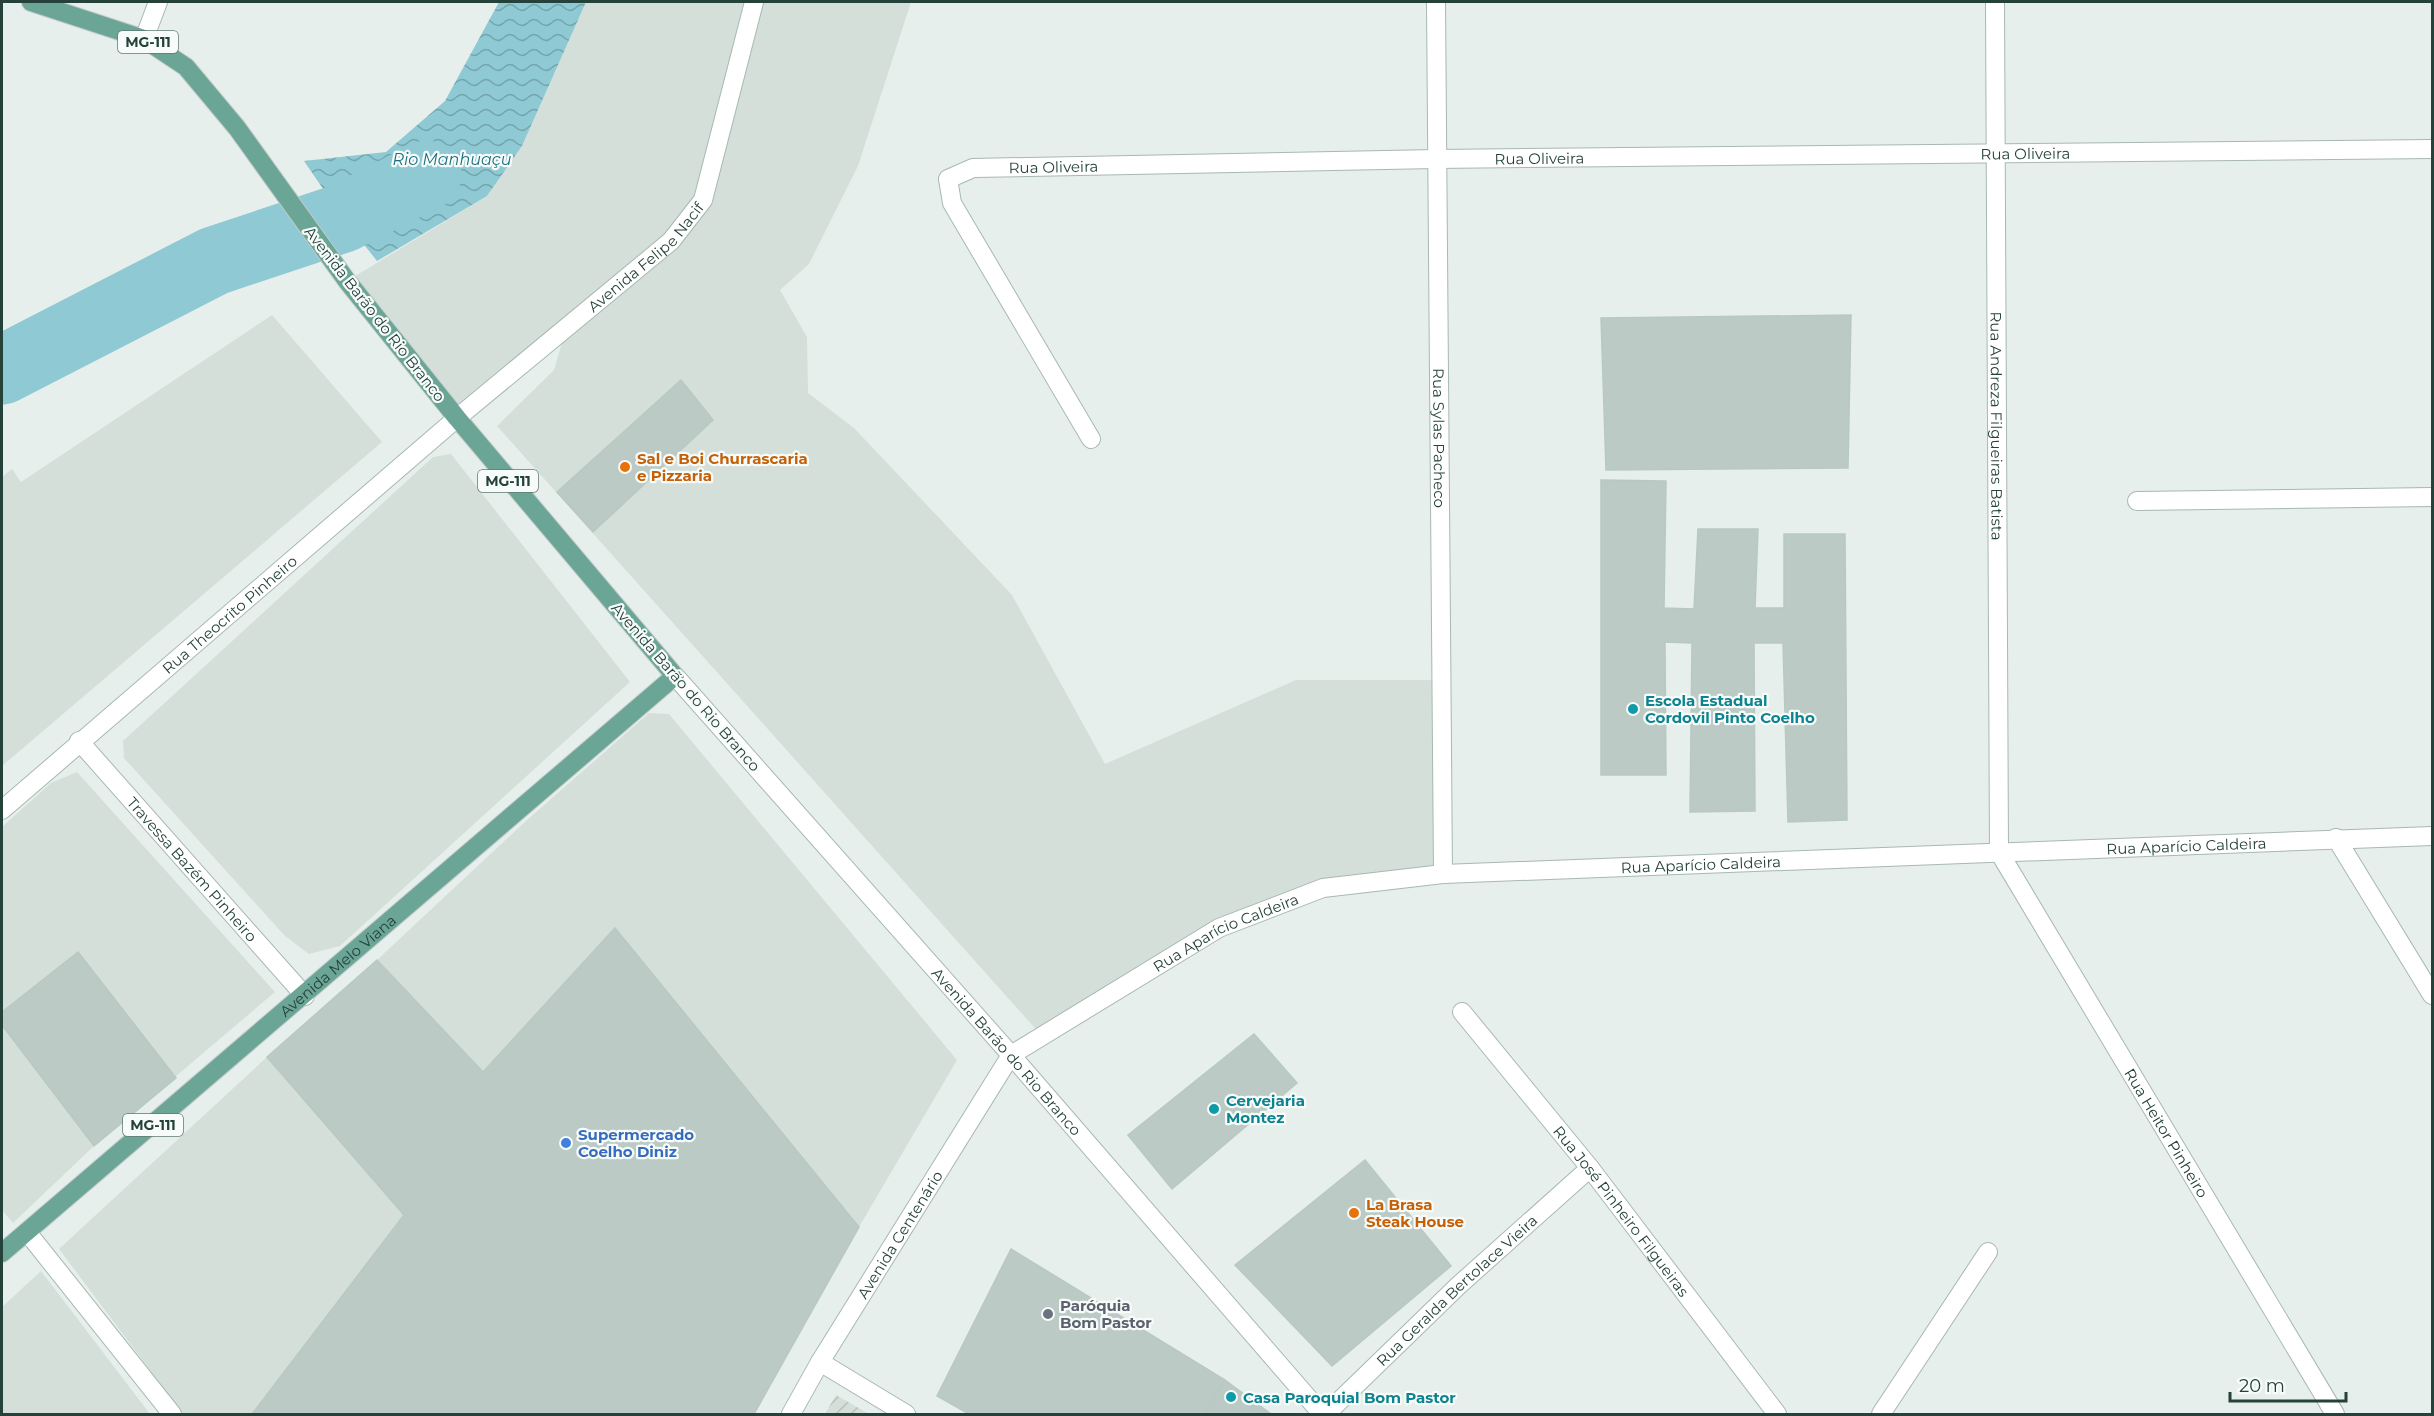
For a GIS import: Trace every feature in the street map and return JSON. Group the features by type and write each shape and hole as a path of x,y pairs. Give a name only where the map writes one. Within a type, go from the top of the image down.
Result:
{"main road":[{"name":"Avenida Barão do Rio Branco","path":"31,2 144,39 186,67 237,128 347,281 507,481 675,675"},
{"name":"Avenida Melo Viana","path":"2,1253 305,996 675,675"}],"street":[{"path":"144,39 158,2"},
{"name":"Avenida Felipe Nacif","path":"457,418 671,241 703,200 754,2"},
{"name":"Rua Sylas Pacheco","path":"1436,2 1443,874"},
{"name":"Rua Andreza Filgueiras Batista","path":"1995,2 1998,852"},
{"name":"Rua Oliveira","path":"1091,439 952,203 948,179 973,168 1436,159 2433,149"},
{"name":"Rua Theocrito Pinheiro","path":"2,810 79,741 457,418"},
{"path":"2137,501 2433,497"},
{"name":"Avenida Barão do Rio Branco","path":"675,675 1011,1054 1324,1414"},
{"name":"Travessa Bazém Pinheiro","path":"79,741 305,996"},
{"name":"Rua Aparício Caldeira","path":"1011,1054 1218,928 1323,888 1443,874 2433,836"},
{"path":"2336,838 2433,995"},
{"name":"Rua Heitor Pinheiro","path":"1998,852 2335,1414"},
{"name":"Rua José Pinheiro Filgueiras","path":"1462,1012 1590,1168 1777,1414"},
{"name":"Avenida Centenário","path":"790,1414 819,1362 1011,1054"},
{"name":"Rua Geralda Bertolace Vieira","path":"1324,1414 1459,1285 1590,1168"},
{"path":"27,1232 172,1414"},
{"path":"1881,1414 1988,1252"},
{"path":"819,1362 906,1414"}],"shaded area":[{"path":"586,2 911,2 858,166 809,264 780,290 807,337 808,393 854,428 1012,595 1105,764 1296,680 1441,680 1443,874 1323,888 1219,928 1042,1036 497,426 554,370 566,329 457,418 347,281 487,196 522,146"},
{"path":"272,315 382,442 2,766 2,477 12,469 21,482"},
{"path":"451,454 630,682 340,946 309,954 285,936 124,758 123,741 433,457"},
{"path":"649,713 669,714 957,1060 859,1227 615,929 483,1072 377,960 527,820"},
{"path":"77,772 275,992 94,1146 13,1223 2,1210 2,827 51,783"},
{"path":"267,1057 404,1215 252,1414 183,1414 59,1249"},
{"path":"41,1271 150,1414 2,1414 2,1307"},
{"path":"836,1395 869,1414 825,1414"}],"water":[{"name":"Rio Manhuaçu","path":"499,2 586,2 522,146 487,196 377,261 343,218 304,161 386,152 445,101"}],"building":[{"path":"1851,315 1848,468 1606,470 1601,318"},
{"name":"Sal e Boi Churrascaria e Pizzaria","path":"681,380 713,420 593,532 557,492"},
{"name":"Escola Estadual Cordovil Pinto Coelho","path":"1601,480 1666,481 1664,608 1694,609 1698,529 1758,529 1755,608 1784,608 1784,534 1845,534 1847,820 1788,822 1783,643 1754,643 1755,811 1690,812 1692,643 1665,642 1666,775 1601,775"},
{"name":"Supermercado Coelho Diniz","path":"615,928 859,1227 754,1414 252,1414 404,1215 267,1057 377,960 483,1072"},
{"path":"78,952 176,1078 94,1146 2,1025 2,1012"},
{"name":"Cervejaria Montez","path":"1254,1034 1297,1083 1172,1189 1128,1135"},
{"name":"La Brasa Steak House","path":"1365,1160 1451,1266 1332,1366 1235,1265"},
{"name":"Paróquia Bom Pastor","path":"1011,1249 1225,1380 1205,1414 969,1414 937,1396"},
{"name":"Casa Paroquial Bom Pastor","path":"1225,1380 1271,1414 1205,1414"}],"waterway":[{"name":"Rio Manhuaçu","path":"2,370 214,261 343,218 427,175"}],"place":[{"name":"Sal e Boi Churrascaria e Pizzaria","path":"625,467"},
{"name":"Escola Estadual Cordovil Pinto Coelho","path":"1633,709"},
{"name":"Cervejaria Montez","path":"1214,1109"},
{"name":"Supermercado Coelho Diniz","path":"566,1143"},
{"name":"La Brasa Steak House","path":"1354,1213"},
{"name":"Paróquia Bom Pastor","path":"1048,1314"},
{"name":"Casa Paroquial Bom Pastor","path":"1231,1397"}]}
